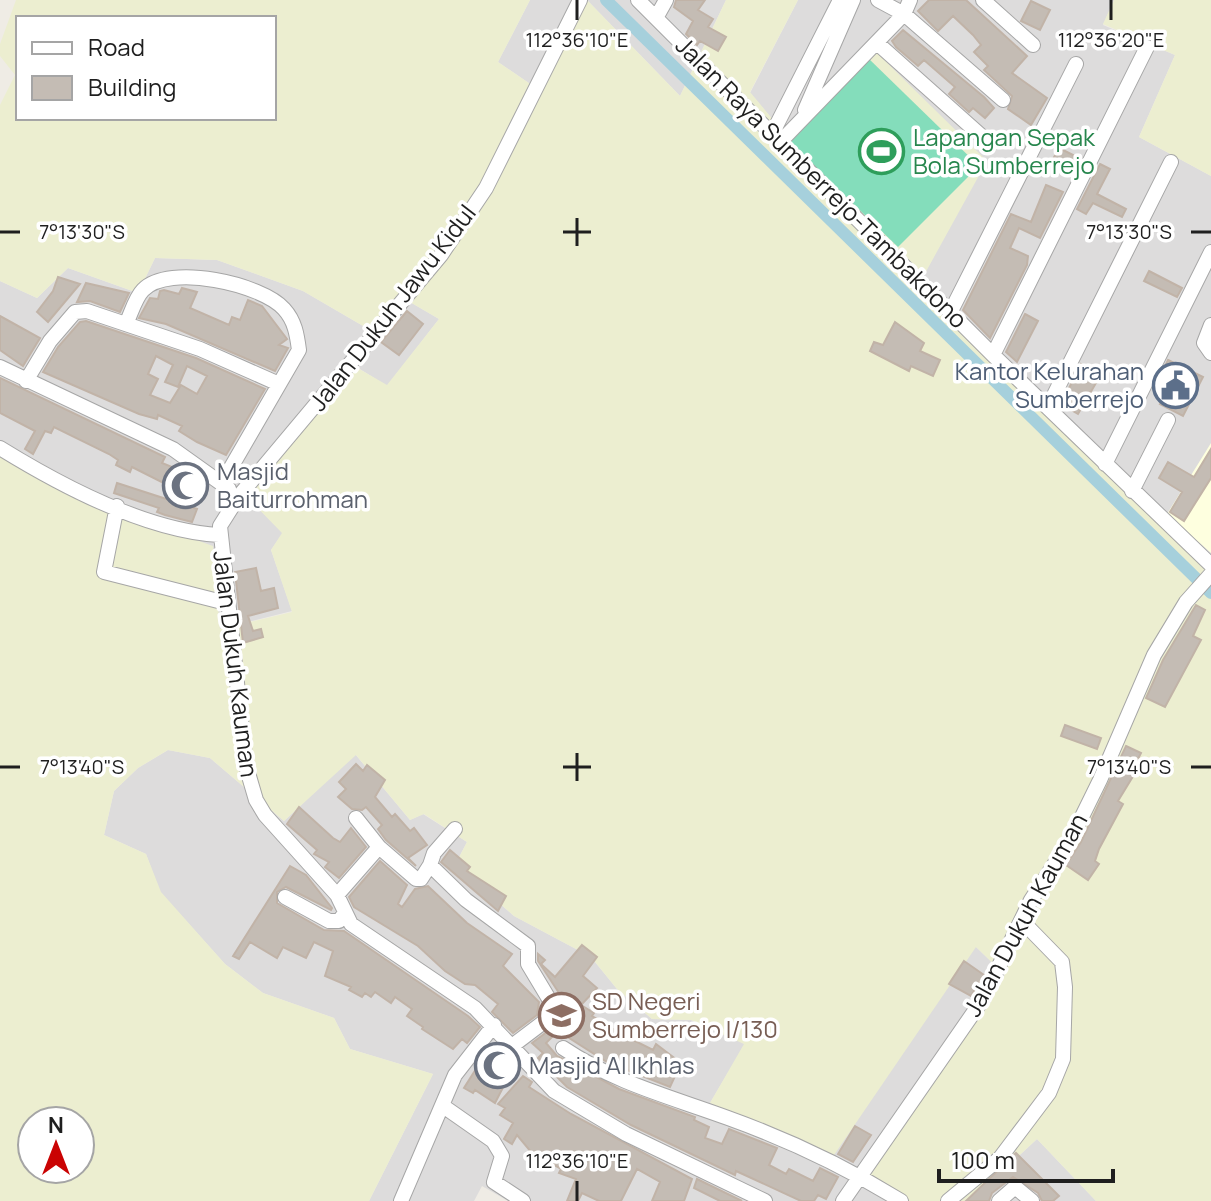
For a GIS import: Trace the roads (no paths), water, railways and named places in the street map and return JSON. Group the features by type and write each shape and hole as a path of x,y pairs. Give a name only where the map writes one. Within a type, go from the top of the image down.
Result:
{"street":[{"name":"Jalan Dukuh Jawu Kidul","path":"239,496 441,255 486,188 580,0"},
{"name":"Jalan Raya Sumberrejo-Tambakdono","path":"638,0 777,136 950,313 1211,565"},
{"path":"656,18 666,0"},
{"path":"777,136 840,0"},
{"path":"802,118 853,0"},
{"path":"878,0 907,7 1003,100"},
{"path":"983,0 1033,45"},
{"path":"777,136 802,118 877,43 907,7"},
{"path":"877,43 987,141"},
{"path":"993,355 1147,47"},
{"path":"950,313 1076,64"},
{"path":"1048,407 1171,162"},
{"path":"1105,464 1211,252"},
{"path":"126,324 143,290 160,281 183,277 243,285 269,296 285,310 296,328 299,350 279,384"},
{"name":"Jalan Dukuh Jawu Kidul","path":"26,381 50,341 77,311 96,311 200,349 279,384 222,483"},
{"path":"1211,325 1204,343 1211,353"},
{"path":"0,367 173,449 239,496"},
{"path":"1132,491 1168,420"},
{"path":"0,448 50,479 117,506 169,525 219,535"},
{"name":"Jalan Dukuh Kauman","path":"239,496 220,526 219,535 246,766 256,800 337,895 344,914"},
{"path":"117,506 102,567 104,572 226,603"},
{"name":"Jalan Dukuh Kauman","path":"843,1201 983,999 1031,900 1079,823 1154,655 1186,602 1211,574"},
{"path":"356,818 379,847 416,879 421,879 434,853 455,829"},
{"path":"337,895 379,847"},
{"path":"430,865 457,892 529,948 528,964 552,1004 545,1021 512,1046"},
{"path":"285,897 329,921 336,922 344,914 351,924 449,988 494,1025 554,1091 626,1134 765,1201"},
{"path":"948,1201 1000,1158 1049,1093 1063,1059 1065,987 1062,962 1022,921"},
{"path":"401,1201 455,1075 494,1025"},
{"path":"563,1048 639,1089 761,1130 860,1176 901,1201"},
{"path":"443,1106 493,1141 502,1156 494,1182 523,1201"},
{"path":"999,1201 1018,1187 1032,1201"}],"waterway":[{"path":"606,0 1211,593"}],"place":[{"name":"Lapangan Sepak Bola Sumberrejo","path":"882,152"},
{"name":"Kantor Kelurahan Sumberrejo","path":"1175,386"},
{"name":"Masjid Baiturrohman","path":"186,486"},
{"name":"SD Negeri Sumberrejo I/130","path":"561,1016"},
{"name":"Masjid Al Ikhlas","path":"498,1066"}]}
